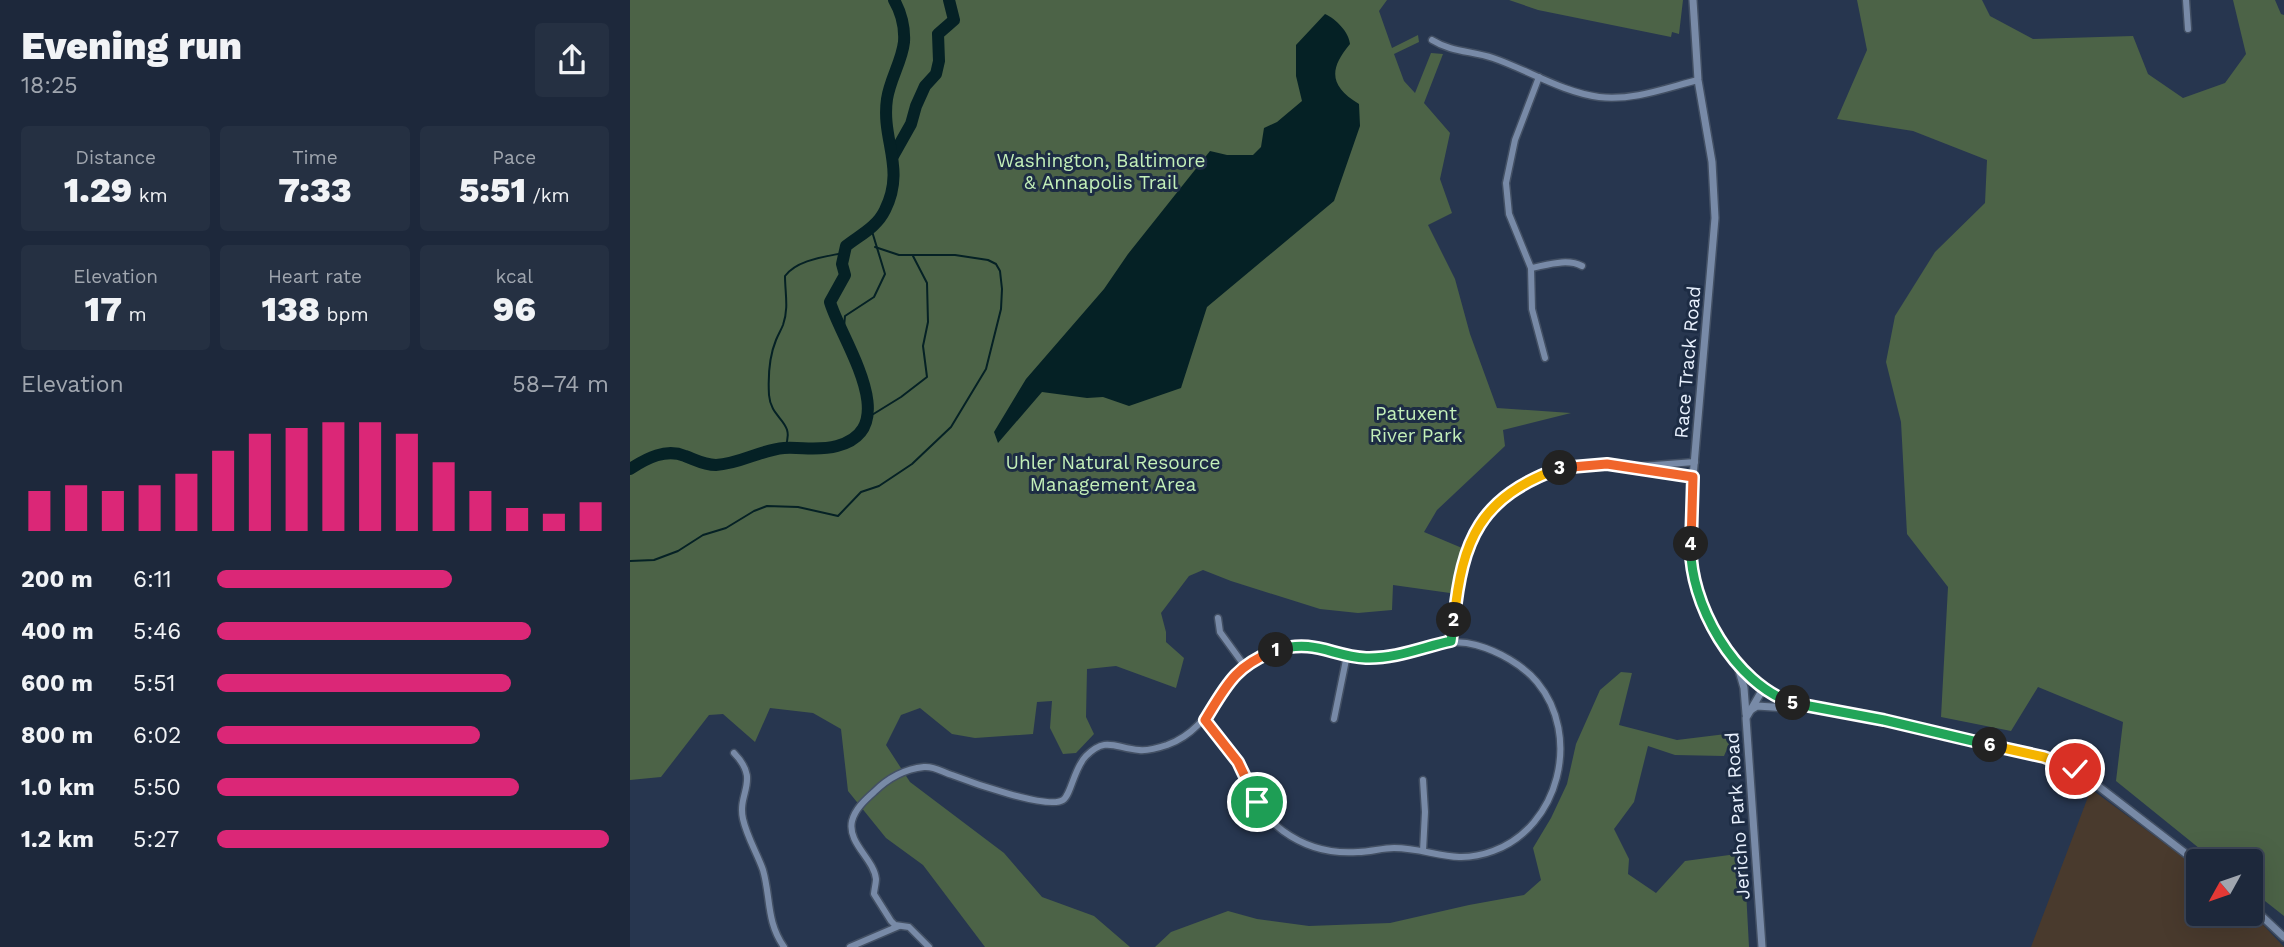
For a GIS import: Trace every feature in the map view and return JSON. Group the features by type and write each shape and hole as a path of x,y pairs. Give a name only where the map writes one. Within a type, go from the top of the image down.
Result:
{"street":[{"name":"Race Track Road","path":"1693,0 1698,80 1712,162 1715,218 1693,477 1691,569 1709,619 1750,678 1781,699 1884,720 2062,763 2089,779 2186,854"},
{"path":"2186,0 2188,29"},
{"path":"1432,40 1451,50 1471,51 1585,94 1608,97 1648,93 1698,80"},
{"path":"1539,77 1515,140 1506,183 1509,214 1531,268 1532,309 1545,358"},
{"path":"1531,268 1575,262 1582,266"},
{"path":"1632,467 1695,462"},
{"path":"1451,641 1465,556 1482,520 1500,501 1531,479 1561,467 1586,464 1632,467 1693,477"},
{"path":"1218,618 1220,632 1244,665"},
{"path":"929,947 911,928 891,921 875,899 876,878 852,830 852,822 860,806 891,777 920,768 935,768 1032,801 1051,804 1066,797 1077,766 1089,753 1101,745 1113,744 1141,751 1177,741 1205,720 1226,686 1244,665 1278,649 1313,646 1367,658 1390,657 1451,641 1489,649 1535,680 1550,705 1562,753 1548,806 1515,839 1493,852 1452,858 1396,848 1333,852 1292,837 1275,825 1263,811 1238,762 1205,720"},
{"path":"1334,719 1348,655"},
{"path":"1734,657 1744,688 1747,715"},
{"name":"Jericho Park Road","path":"1762,947 1747,715 1763,689"},
{"path":"1747,715 1758,706 1803,709 1811,706"},
{"path":"734,753 746,770 748,783 743,820 762,869 768,892 769,916 784,947"},
{"path":"1423,780 1423,851"},
{"path":"2263,917 2284,937"},
{"path":"850,947 900,926"}],"shaded area":[{"path":"1325,14 1341,26 1349,39 1350,44 1338,61 1335,77 1342,91 1359,104 1360,126 1334,201 1207,307 1181,388 1129,406 1103,397 1087,398 1042,392 998,443 994,432 1026,379 1104,289 1128,254 1210,151 1227,155 1253,155 1261,147 1264,128 1277,122 1302,101 1296,76 1296,45"},
{"path":"2091,789 2186,859 2186,926 2263,925 2284,947 2031,947"}],"green space":[{"path":"630,0 1387,0 1379,11 1392,48 1418,35 1419,42 1394,54 1404,81 1415,93 1431,53 1443,54 1424,103 1450,133 1440,179 1452,213 1428,225 1455,279 1470,334 1497,408 1571,413 1503,430 1505,446 1437,510 1424,532 1462,548 1450,593 1393,585 1392,610 1358,613 1320,609 1203,570 1189,576 1161,613 1166,642 1184,658 1176,688 1116,666 1087,669 1086,717 1094,734 1076,753 1063,754 1050,728 1052,701 1037,702 1033,734 975,738 952,734 920,708 901,715 886,745 910,782 1004,853 1042,897 1094,916 1130,947 985,947 923,865 886,838 848,791 841,729 813,713 770,708 755,742 723,714 709,715 661,777 630,780"},
{"path":"1509,0 1683,0 1679,34 1672,32 1671,37 1538,10"},
{"path":"1857,0 1982,0 1990,16 2033,39 2133,36 2148,74 2183,98 2225,83 2246,54 2233,0 2275,0 2284,15 2284,916 2263,899 2263,849 2200,849 2116,781 2123,722 2038,687 2011,731 1941,717 1948,587 1907,534 1901,422 1886,362 1895,316 1935,252 1985,203 1987,160 1913,131 1837,119 1867,50"},
{"path":"1621,672 1632,673 1619,725 1677,740 1734,733 1724,756 1675,755 1648,746 1634,802 1614,829 1629,859 1628,874 1656,893 1685,861 1744,853 1749,947 1155,947 1171,932 1228,911 1257,919 1309,926 1390,923 1524,895 1541,880 1533,848 1567,784 1576,744 1600,690"}],"waterway":[{"path":"630,469 650,458 671,453 716,465 775,449 837,446 857,436 866,421 868,403 863,382 830,302 845,275 842,264 846,246 878,221 891,195 893,167 887,128 887,99 904,42 902,20 894,0"},
{"path":"893,156 911,124 925,86 936,74 939,61 938,34 954,20 949,0"},
{"path":"843,338 845,316 874,297 885,274 871,228"},
{"path":"630,561 654,560 678,551 703,535 726,528 767,506 798,507 838,516 861,492 879,486 912,464 951,427 986,369 1001,309 1000,271 996,264 988,260 955,255 899,255 875,247"},
{"path":"785,448 787,432 771,404 769,395 772,353 786,313 785,276 796,266 843,253"},
{"path":"867,418 927,377 923,346 928,322 927,283 913,256"}],"route":[{"path":"1257,802 1242,768 1205,720 1232,677 1244,665 1268,653 1291,646 1313,646 1355,657 1377,658 1402,655 1451,641 1465,556 1482,520 1500,501 1531,479 1561,467 1586,464 1632,467 1693,477 1691,569 1697,590 1714,630 1728,650 1750,678 1771,694 1793,703 1884,720 2044,757 2075,769"}],"park label":[{"name":"Washington, Baltimore & Annapolis Trail","path":"1101,171"},
{"name":"Patuxent River Park","path":"1416,424"},
{"name":"Uhler Natural Resource Management Area","path":"1113,473"}]}
